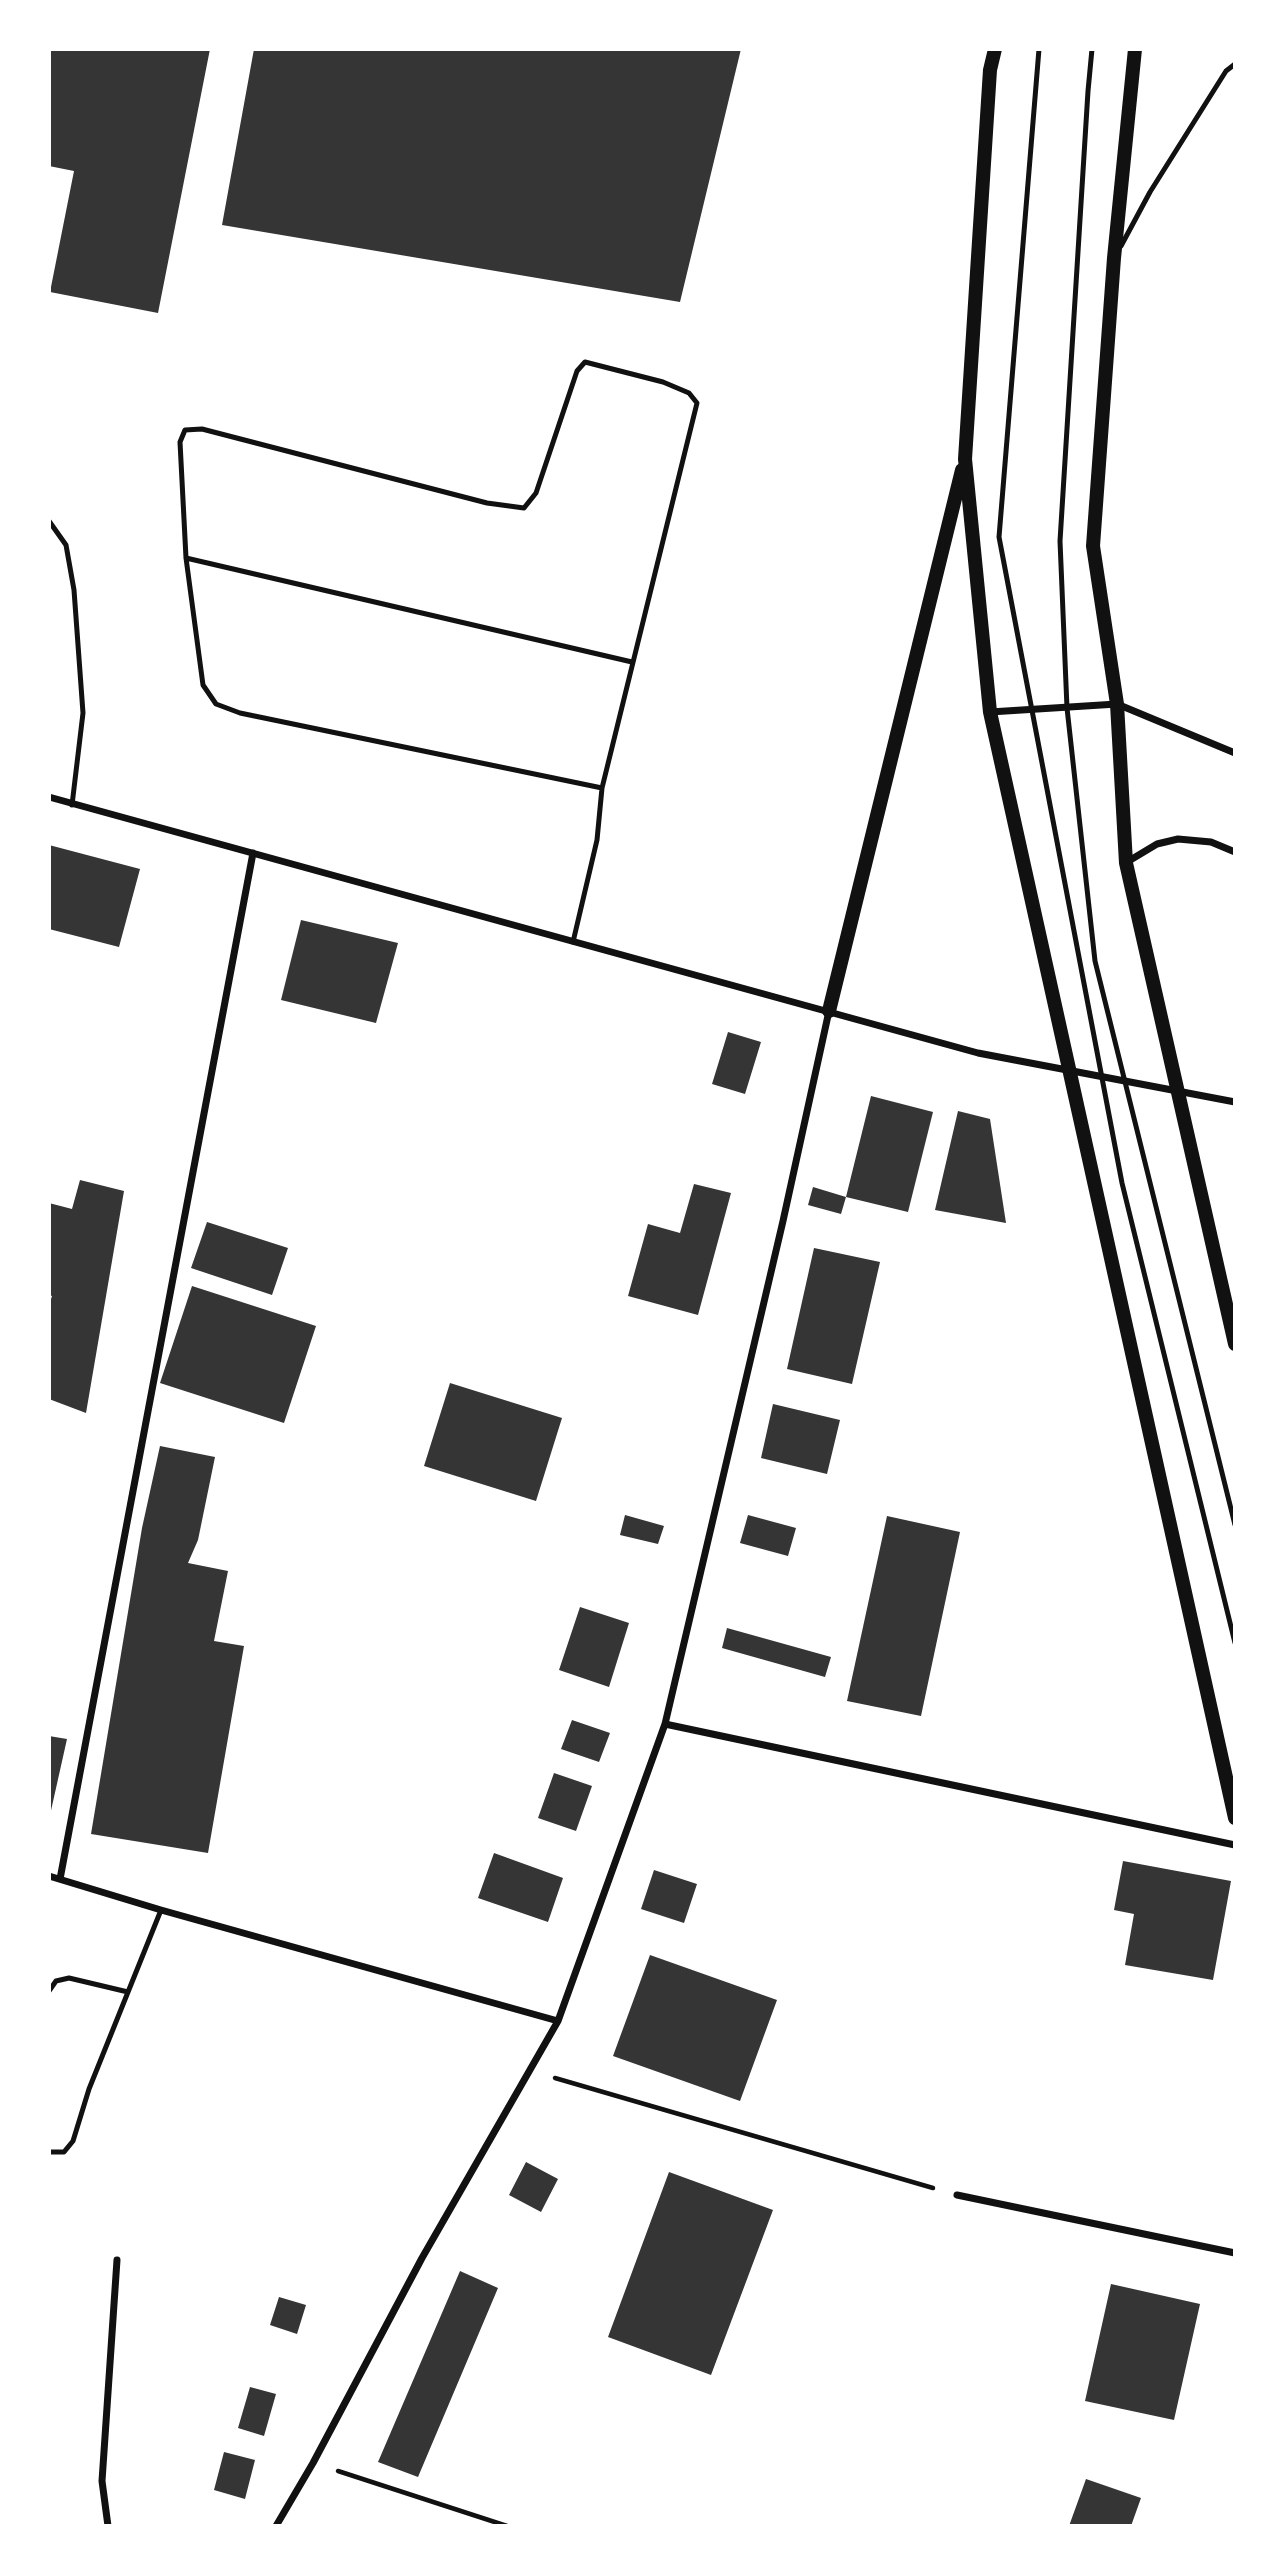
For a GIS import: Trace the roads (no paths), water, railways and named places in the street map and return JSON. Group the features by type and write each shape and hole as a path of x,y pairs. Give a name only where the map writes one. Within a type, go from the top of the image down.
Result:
{"main road":[{"path":"995,49 990,70 965,458 990,712 1235,1818"},
{"path":"1135,49 1114,258 1093,546 1117,704 1126,863 1235,1344"},
{"path":"829,1011 965,458"}],"street":[{"path":"990,712 1117,704 1235,753"},
{"path":"49,797 978,1053 1235,1102"},
{"path":"1126,863 1146,849 1178,839 1211,842 1235,852"},
{"path":"60,1879 253,853"},
{"path":"276,2526 313,2463 422,2258 558,2021 665,1724 783,1221 829,1011"},
{"path":"665,1724 1235,1845"},
{"path":"49,1876 558,2021"},
{"path":"957,2195 1235,2253"},
{"path":"108,2526 102,2481 117,2260"}],"lane":[{"path":"1039,49 999,537 1122,1183 1235,1643"},
{"path":"1092,49 1060,541 1066,708 1095,961 1235,1525"},
{"path":"1114,258 1150,192 1226,71 1235,64"},
{"path":"573,942 597,840 602,788 697,403 689,393 663,382 585,362 577,371 536,493 524,508 487,503 202,429 185,430 180,442 186,558 203,685 216,704 240,713 602,788"},
{"path":"49,521 66,545 75,590 83,713 72,805"},
{"path":"186,558 632,662"},
{"path":"49,2152 64,2152 73,2141 89,2089 161,1910"},
{"path":"49,1991 56,1981 69,1978 128,1992"}]}
